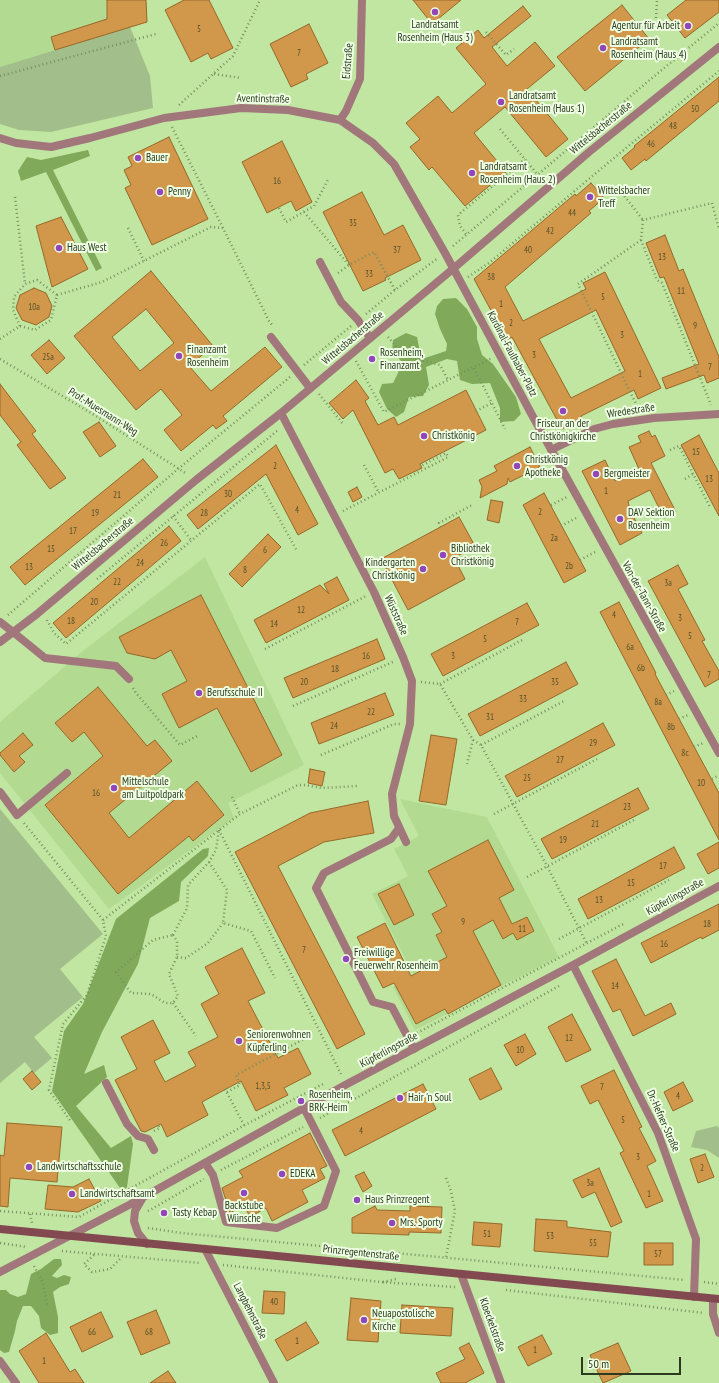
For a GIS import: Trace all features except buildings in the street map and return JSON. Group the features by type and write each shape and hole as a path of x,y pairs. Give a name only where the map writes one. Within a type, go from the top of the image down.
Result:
{"main road":[{"name":"Prinzregentenstraße","path":"0,1229 716,1299"}],"street":[{"name":"Eidstraße","path":"340,120 346,111 360,79 362,0"},
{"name":"Wittelsbacherstraße","path":"0,642 37,614 196,480 281,413 454,268 589,152 719,47"},
{"name":"Aventinstraße","path":"0,138 16,144 51,147 164,118 241,108 288,110 340,120 373,143 394,164 454,268"},
{"path":"320,262 341,302 358,320 370,338"},
{"name":"Kardinal-Faulhaber-Platz","path":"454,268 551,450"},
{"path":"272,337 297,372 312,387"},
{"name":"Wüststraße","path":"281,413 374,592 412,681 410,724 392,794 394,816 406,842"},
{"name":"Wredestraße","path":"551,450 594,429 613,424 643,420 717,415"},
{"name":"Von-der-Tann-Straße","path":"551,450 719,753"},
{"path":"3,620 13,632 45,658 116,666 129,679"},
{"path":"0,792 17,815 67,773"},
{"path":"399,828 391,839 324,873 316,888 373,1002 392,1007 414,1049"},
{"name":"Küpferlingstraße","path":"0,1272 71,1236 304,1108 719,886"},
{"name":"Dr.-Hefner-Straße","path":"573,965 658,1133 696,1239 694,1297"},
{"path":"106,1083 127,1124 138,1136 148,1140 154,1150"},
{"path":"205,1162 213,1175 226,1222 277,1228 324,1206 336,1171 304,1108"},
{"path":"144,1196 139,1202 134,1216 135,1227 147,1244"},
{"name":"Langbehnstraße","path":"205,1249 274,1383"},
{"name":"Kloeckelstraße","path":"462,1274 501,1383"},
{"path":"716,1299 713,1314 719,1333"},
{"path":"0,1361 16,1383"}],"path":[{"path":"260,0 232,56 164,118 173,128 269,321 273,326"},
{"path":"656,18 657,0"},
{"path":"3,620 178,469 395,290 445,253 537,174 719,23"},
{"path":"486,32 506,55 514,48"},
{"path":"0,76 156,34"},
{"path":"460,281 490,263 719,71"},
{"path":"213,74 241,78"},
{"path":"500,129 537,174"},
{"path":"466,234 460,226 458,215 525,159"},
{"path":"279,208 286,222 314,206 329,178"},
{"path":"622,193 643,220 642,240 657,280 662,283 717,415"},
{"path":"15,197 25,284"},
{"path":"643,220 712,203 719,229"},
{"path":"304,212 349,265"},
{"path":"20,326 13,310 14,297 25,284 37,280 57,294 102,282 211,227 223,228"},
{"path":"128,228 144,261"},
{"path":"642,240 578,284 643,420"},
{"path":"329,280 349,265 374,252 395,290"},
{"path":"0,339 20,326 35,330 51,320 57,294"},
{"path":"381,329 406,356 440,365 448,380"},
{"path":"352,353 384,412 500,355"},
{"path":"300,359 305,364"},
{"name":"Prof.-Muesmann-Weg","path":"0,360 96,416 196,480"},
{"path":"474,368 505,429"},
{"path":"312,387 343,424"},
{"path":"476,410 492,403"},
{"path":"95,581 172,516 274,434"},
{"path":"670,450 679,446 710,507"},
{"path":"334,516 448,457 446,453 421,466"},
{"path":"364,465 379,493"},
{"path":"685,479 693,474"},
{"path":"37,614 47,620 54,632 66,644 260,484 297,551"},
{"path":"551,505 574,493"},
{"path":"441,527 439,523 472,505"},
{"path":"562,526 585,513"},
{"path":"172,516 191,540"},
{"path":"580,560 604,547"},
{"path":"265,649 374,592"},
{"path":"47,620 53,615"},
{"path":"412,681 440,684 524,639"},
{"path":"293,706 403,657"},
{"path":"129,679 136,692 180,745 197,736"},
{"path":"440,684 473,740 481,746 547,866 587,944"},
{"path":"481,746 564,702"},
{"path":"321,755 394,724 410,724"},
{"path":"468,764 473,740"},
{"path":"494,814 597,759"},
{"path":"712,779 719,775"},
{"path":"103,920 240,814 305,784 322,788 357,786"},
{"path":"232,798 240,814"},
{"path":"17,815 103,920 106,936 87,995 63,1024 53,1066 49,1090 71,1122"},
{"path":"527,877 634,820"},
{"path":"173,1003 165,1003 151,994 132,993 116,972 153,940 173,935 187,908 188,885 209,862 216,850 219,830"},
{"path":"219,830 341,1074"},
{"path":"177,957 186,958 208,943 223,923 227,890 209,862"},
{"path":"559,939 669,880"},
{"path":"223,923 251,931 275,978"},
{"path":"173,935 177,941 177,957 169,974 178,996 173,1003"},
{"path":"144,1213 311,1123 579,975"},
{"path":"173,1003 196,1036"},
{"path":"244,1125 226,1091 240,1085 236,1076 306,1038"},
{"path":"446,1178 451,1191 455,1211 446,1257"},
{"path":"0,1210 79,1218"},
{"path":"145,1226 151,1229 719,1284"},
{"path":"0,1243 27,1247"},
{"path":"69,1252 197,1263"},
{"path":"95,1254 84,1264 92,1272 110,1269 123,1256"},
{"path":"29,1257 43,1283 47,1305"},
{"path":"232,1266 381,1282 466,1287"},
{"path":"503,1290 713,1314"}],"shaded area":[{"path":"0,0 146,0 147,22 0,67"},
{"path":"130,27 150,76 153,108 51,132 19,130 0,124 0,67"},
{"path":"88,150 90,156 53,170 102,268 96,271 46,172 21,181 18,171 27,157 41,160"},
{"path":"456,298 467,309 477,327 477,339 482,355 493,364 516,397 521,414 514,421 500,422 500,408 490,383 472,384 460,380 457,361 447,359 426,367 429,385 423,396 409,397 404,412 396,417 387,409 379,392 382,384 393,383 398,373 401,361 392,351 393,340 406,333 417,337 420,352 425,358 446,351 447,344 435,314 437,306 443,299"},
{"path":"205,557 304,765 228,803 234,818 109,909 0,773 0,722 84,650"},
{"path":"400,799 487,817 559,957 415,1030 393,987 414,976 372,894 408,876 394,849 419,836"},
{"path":"0,809 103,934 60,969 83,997 34,1037 52,1058 34,1073 25,1062 0,1083"},
{"path":"209,848 208,856 181,882 179,901 150,918 138,964 102,1032 84,1074 104,1065 107,1077 76,1106 111,1148 131,1136 133,1144 127,1187 125,1189 120,1188 52,1091 64,1031 83,1004 116,919 203,849"},
{"path":"717,1126 719,1128 719,1158 707,1150 691,1147 696,1131"},
{"path":"54,1259 61,1259 62,1265 52,1276 57,1278 64,1275 71,1277 69,1284 60,1287 53,1292 58,1317 58,1333 50,1335 41,1328 39,1316 31,1306 23,1306 17,1321 9,1352 4,1353 0,1350 0,1290 6,1290 10,1294 18,1297 26,1294 31,1274 41,1269"}],"place":[{"name":"Landratsamt Rosenheim (Haus 3)","path":"435,12"},
{"name":"Agentur für Arbeit","path":"688,26"},
{"name":"Landratsamt Rosenheim (Haus 4)","path":"603,48"},
{"name":"Landratsamt Rosenheim (Haus 1)","path":"501,102"},
{"name":"Bauer","path":"138,158"},
{"name":"Landratsamt Rosenheim (Haus 2)","path":"472,173"},
{"name":"Penny","path":"160,192"},
{"name":"Wittelsbacher Treff","path":"590,197"},
{"name":"Haus West","path":"59,248"},
{"name":"Finanzamt Rosenheim","path":"179,356"},
{"name":"Rosenheim, Finanzamt","path":"372,359"},
{"name":"Friseur an der Christkönigkirche","path":"563,411"},
{"name":"Christkönig","path":"424,436"},
{"name":"Christkönig Apotheke","path":"517,466"},
{"name":"Bergmeister","path":"596,474"},
{"name":"DAV Sektion Rosenheim","path":"620,519"},
{"name":"Bibliothek Christkönig","path":"443,555"},
{"name":"Kindergarten Christkönig","path":"423,569"},
{"name":"Berufsschule II","path":"199,693"},
{"name":"Mittelschule am Luitpoldpark","path":"114,788"},
{"name":"Freiwillige Feuerwehr Rosenheim","path":"346,959"},
{"name":"Seniorenwohnen Küpferling","path":"239,1041"},
{"name":"Hair 'n Soul","path":"400,1098"},
{"name":"Rosenheim, BRK-Heim","path":"301,1101"},
{"name":"Landwirtschaftsschule","path":"29,1167"},
{"name":"EDEKA","path":"282,1174"},
{"name":"Backstube Wünsche","path":"244,1193"},
{"name":"Landwirtschaftsamt","path":"72,1194"},
{"name":"Haus Prinzregent","path":"357,1200"},
{"name":"Tasty Kebap","path":"164,1213"},
{"name":"Mrs. Sporty","path":"392,1223"},
{"name":"Neuapostolische Kirche","path":"364,1320"}]}
